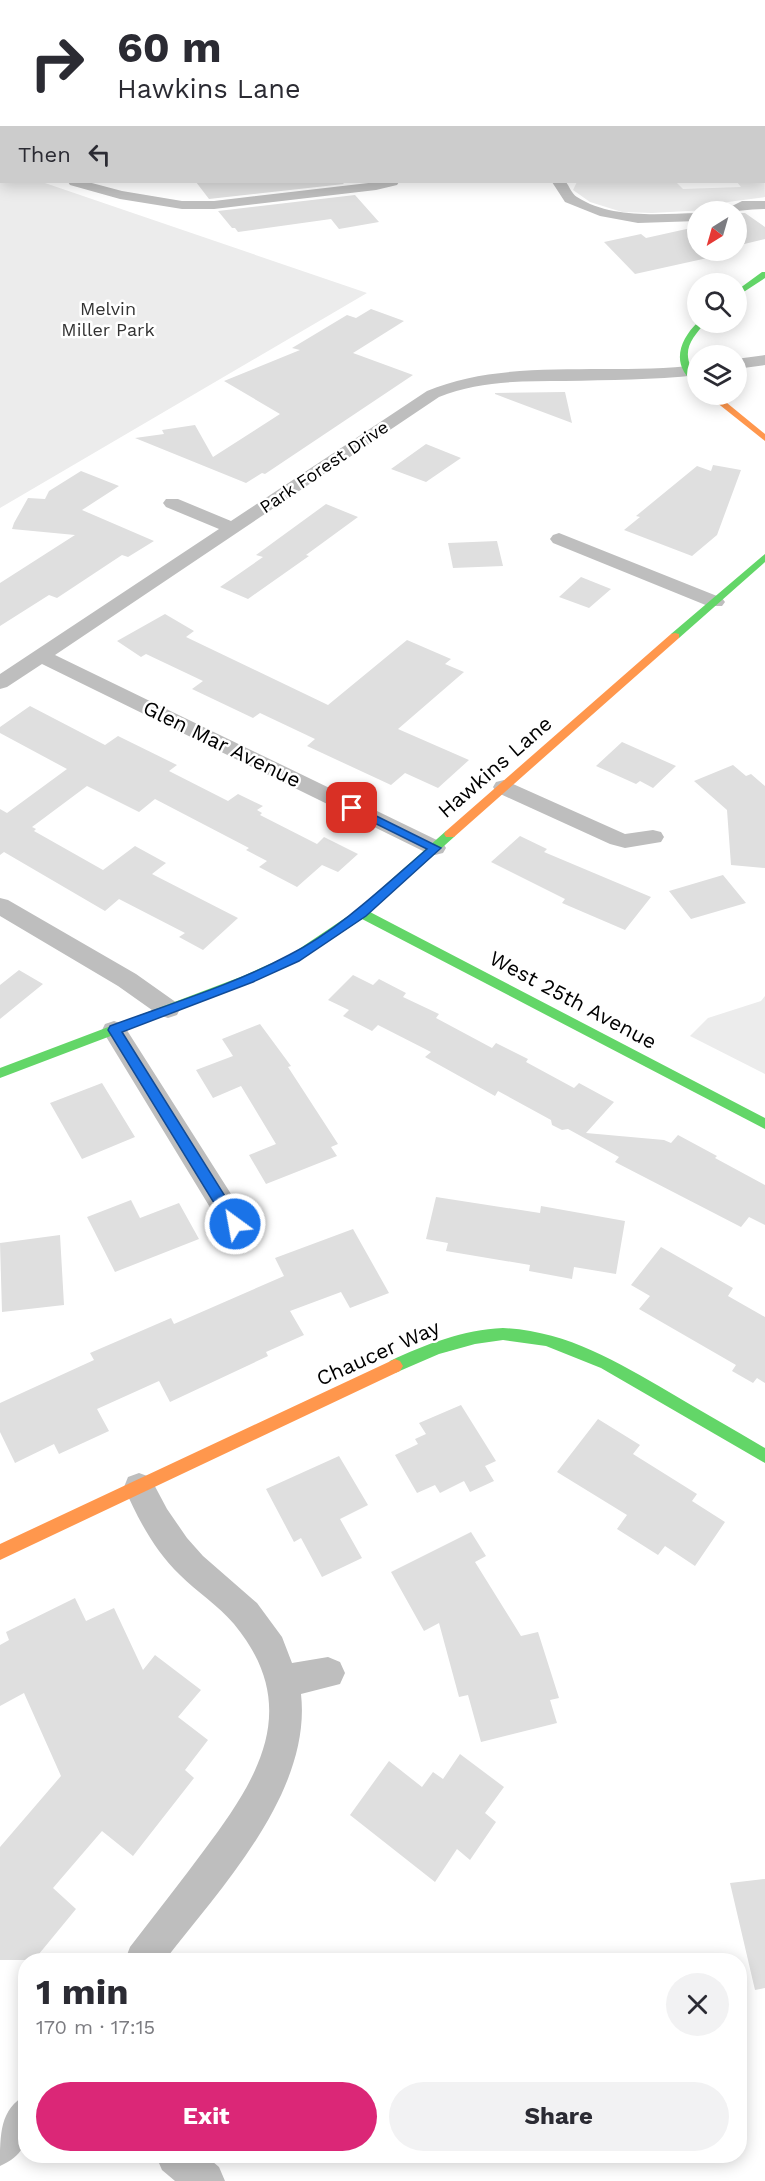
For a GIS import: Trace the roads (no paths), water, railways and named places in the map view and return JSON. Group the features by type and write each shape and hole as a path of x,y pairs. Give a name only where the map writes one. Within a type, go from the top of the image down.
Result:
{"street":[{"path":"79,183 150,202 182,205 214,205 388,183"},
{"path":"560,183 570,199 606,213 638,219 687,217"},
{"path":"747,206 765,205"},
{"path":"747,287 765,274"},
{"path":"687,365 683,360 682,347 690,333"},
{"path":"747,362 765,360"},
{"name":"Park Forest Drive","path":"0,683 434,394 454,385 501,377 687,375"},
{"path":"724,405 765,438"},
{"path":"172,503 232,528"},
{"path":"559,539 715,602"},
{"name":"Hawkins Lane","path":"0,1073 248,979 294,958 361,913 765,557"},
{"name":"Glen Mar Avenue","path":"41,656 435,848"},
{"path":"504,787 618,839 632,841 653,837"},
{"path":"0,906 128,980 168,1009"},
{"name":"West 25th Avenue","path":"361,913 765,1124"},
{"path":"114,1030 235,1224"},
{"name":"Chaucer Way","path":"0,1552 429,1350 463,1340 503,1334 548,1339 592,1355 765,1456"},
{"path":"139,1487 158,1524 178,1551 245,1613 263,1636 277,1661 286,1691 286,1721 280,1753 267,1788 245,1826 148,1953"},
{"path":"283,1681 328,1673"},
{"path":"0,2146 18,2124"},
{"path":"184,2163 205,2181"}],"park label":[{"name":"Melvin Miller Park","path":"108,319"}]}
